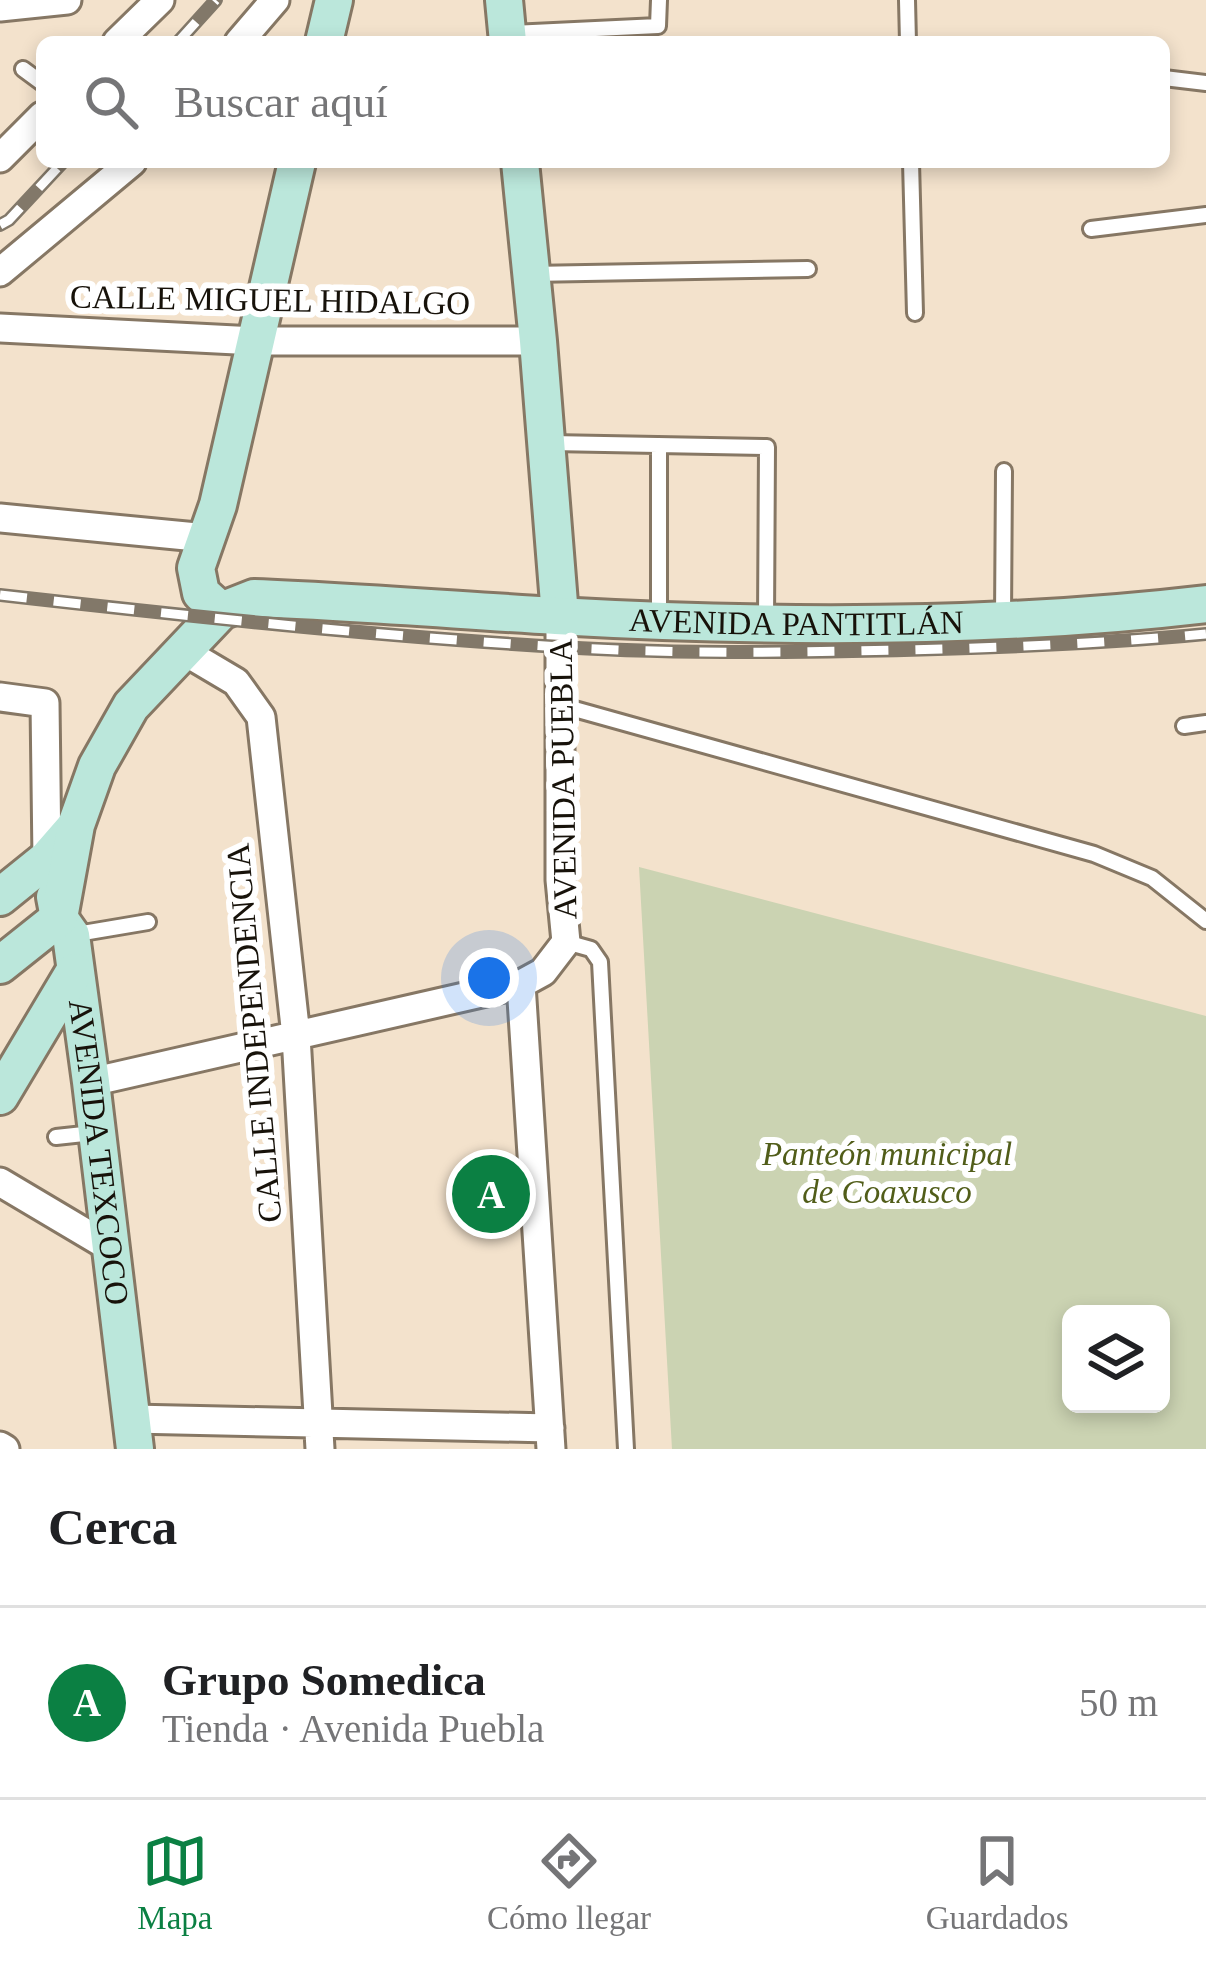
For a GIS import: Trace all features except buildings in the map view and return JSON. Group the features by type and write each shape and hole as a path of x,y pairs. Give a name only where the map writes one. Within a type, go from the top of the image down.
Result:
{"main road":[{"path":"325,36 334,0"},
{"path":"0,965 65,927 76,825 97,766 131,706 220,611 201,592 196,568 218,505 296,168"},
{"name":"AVENIDA PUEBLA","path":"521,168 560,616"},
{"name":"AVENIDA PANTITLÁN","path":"220,611 254,598 560,616 766,622 1003,620 1206,604"},
{"path":"5,888 47,859 76,825"},
{"name":"AVENIDA TEXCOCO","path":"47,859 74,972 91,1082 133,1434"},
{"path":"0,1096 74,972"}],"street":[{"path":"0,7 67,0"},
{"path":"123,36 160,0"},
{"path":"244,36 275,0"},
{"path":"0,158 36,122"},
{"path":"0,272 125,168"},
{"name":"CALLE MIGUEL HIDALGO","path":"0,328 256,341 538,341"},
{"path":"0,518 207,538"},
{"name":"AVENIDA PUEBLA","path":"521,984 543,972 566,942 560,880 560,616"},
{"name":"CALLE INDEPENDENCIA","path":"182,650 236,682 261,717 296,1036 319,1437"},
{"path":"0,697 45,703 47,859"},
{"path":"91,1082 521,984 551,1438 133,1434"},
{"path":"0,1182 111,1248"}],"lane":[{"path":"506,25 658,26 659,0"},
{"path":"907,0 908,36"},
{"path":"23,69 36,79"},
{"path":"1170,79 1206,82"},
{"path":"911,168 915,313"},
{"path":"1091,229 1206,215"},
{"path":"531,274 808,269"},
{"path":"546,442 767,447 766,622"},
{"path":"658,445 659,620"},
{"path":"1003,620 1004,470"},
{"path":"560,705 1094,854 1152,878 1206,921"},
{"path":"1184,726 1206,723"},
{"path":"65,927 148,922"},
{"path":"566,942 591,949 600,962 626,1449"},
{"path":"56,1137 97,1132"}],"green space":[{"name":"Panteón municipal de Coaxusco","path":"639,867 1206,1016 1206,1449 672,1449"}],"railway":[{"path":"183,36 216,0"},
{"path":"0,225 57,168"},
{"path":"0,595 351,631 634,650 940,649 1206,634"}],"place":[{"name":"Grupo Somedica","path":"491,1194"}]}
